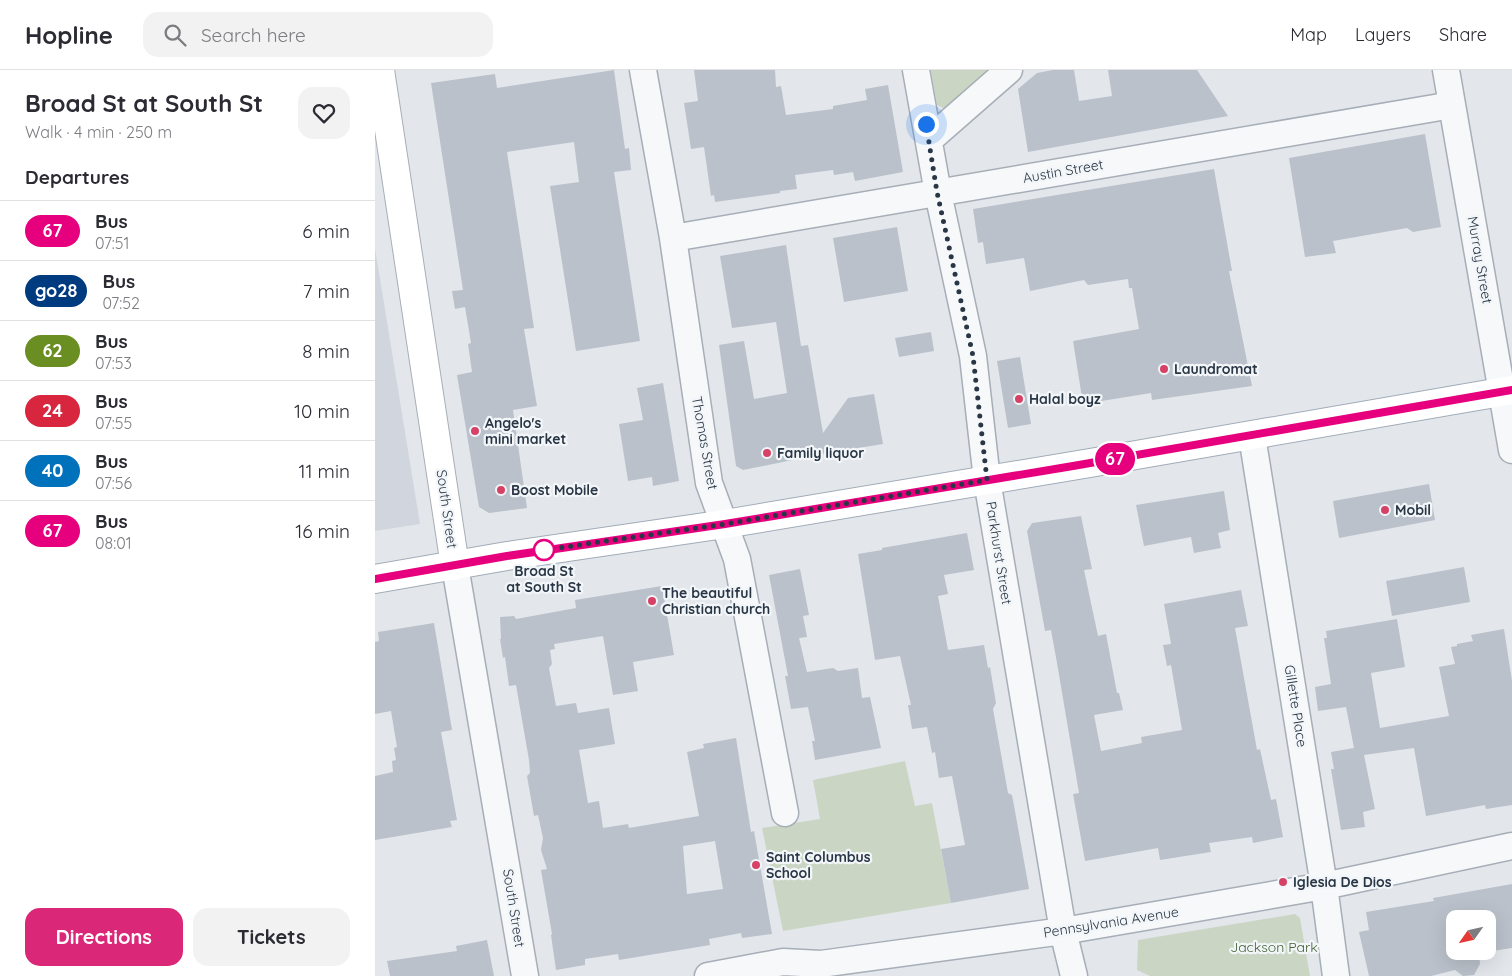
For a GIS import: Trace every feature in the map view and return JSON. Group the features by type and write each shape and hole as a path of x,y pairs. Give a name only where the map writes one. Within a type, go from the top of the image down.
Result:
{"main road":[{"name":"South Street","path":"380,70 455,566"},
{"path":"375,580 600,541 725,524 1507,391"}],"street":[{"name":"Thomas Street","path":"643,70 673,238 709,483 737,559 785,813"},
{"name":"Parkhurst Street","path":"916,70 937,192 973,356 987,480 1063,931 1074,976"},
{"path":"929,140 1009,70"},
{"name":"Murray Street","path":"1446,70 1507,391 1512,450"},
{"name":"Austin Street","path":"673,238 1452,105"},
{"name":"Gillette Place","path":"1251,436 1324,886 1336,976"},
{"name":"South Street","path":"455,566 525,976"},
{"name":"Pennsylvania Avenue","path":"708,976 783,962 822,970 1324,886 1512,846"}],"shaded area":[{"path":"375,248 420,524 375,531"}],"green space":[{"path":"931,70 990,70 947,110 937,105"},
{"path":"905,761 915,806 932,803 951,903 783,931 762,828 820,819 813,780"},
{"name":"Jackson Park","path":"1295,914 1300,918 1310,976 1150,976 1137,970 1138,940"}],"building":[{"path":"614,70 625,149 629,148 631,170 614,172 640,341 576,351 550,186 579,182 574,142 507,152 534,328 524,329 537,406 513,410 527,508 489,513 479,507 457,375 472,372 468,344 471,343 465,307 455,309 452,291 463,290 431,83 495,74 497,88"},
{"path":"694,70 775,70 776,87 781,86 786,115 833,109 833,106 867,100 865,89 888,85 903,172 855,181 853,172 834,175 833,170 795,175 797,189 715,202 714,195 711,196 704,147 691,149 684,103 698,101"},
{"path":"1053,70 1074,70 1079,101 1112,96 1108,70 1197,70 1228,116 1028,152 1018,89 1037,73"},
{"path":"1425,134 1441,227 1413,232 1407,228 1333,241 1336,253 1305,257 1289,158"},
{"path":"1214,169 1232,271 1229,271 1252,386 1152,400 1151,393 1083,404 1073,341 1139,329 1132,288 1129,288 1128,279 1088,285 1084,280 1030,291 1024,258 986,264 983,242 978,243 973,209"},
{"path":"897,227 908,291 844,302 833,238"},
{"path":"786,245 801,346 808,345 823,433 848,398 874,394 883,444 743,470 736,466 719,345 744,341 754,399 787,393 776,322 732,328 720,256"},
{"path":"931,332 934,351 899,357 895,338"},
{"path":"1020,357 1031,424 1008,428 997,361"},
{"path":"663,383 679,481 653,486 652,477 628,481 619,424 643,420 637,388"},
{"path":"1429,484 1435,520 1339,538 1333,501"},
{"path":"1224,491 1230,530 1218,533 1221,548 1194,553 1191,537 1144,546 1136,505"},
{"path":"1081,516 1092,569 1084,570 1098,636 1106,634 1117,693 1119,693 1123,710 1094,715 1101,751 1142,743 1141,737 1182,730 1171,665 1167,666 1163,645 1171,644 1164,604 1241,590 1248,626 1235,628 1257,750 1260,749 1271,800 1276,799 1283,837 1253,843 1252,837 1209,843 1211,852 1160,860 1158,848 1085,861 1073,794 1079,793 1057,663 1051,630 1045,631 1027,531 1032,523"},
{"path":"967,533 974,570 944,575 948,594 938,596 948,650 984,645 996,703 993,709 1008,793 1012,795 1029,889 951,903 941,849 965,845 952,776 939,778 935,752 932,753 927,727 912,729 908,705 911,705 900,656 875,660 858,554"},
{"path":"1464,567 1470,602 1392,616 1386,581"},
{"path":"800,569 809,615 803,616 807,637 799,638 807,672 833,668 838,671 858,668 862,698 870,697 881,748 815,760 812,741 815,741 808,707 791,709 785,676 788,676 769,575"},
{"path":"662,586 674,655 633,662 638,691 613,695 603,636 554,644 555,649 550,650 552,664 549,668 556,706 576,703 578,713 609,708 615,744 579,750 588,803 599,801 603,828 628,824 629,828 699,816 687,752 704,748 703,744 736,738 751,832 754,831 772,934 742,938 741,933 709,939 710,945 619,960 618,954 585,959 585,965 556,970 541,870 547,869 541,850 543,838 538,815 534,816 527,776 530,773 529,760 516,685 509,686 505,657 503,658 500,639 500,617 514,616 516,619 576,608 575,600","holes":["715,841 723,889 687,894 683,846"]},
{"path":"1397,619 1405,667 1371,673 1380,728 1449,716 1439,667 1455,664 1451,647 1473,641 1471,635 1504,629 1512,681 1512,805 1486,809 1485,805 1426,816 1414,748 1364,755 1375,809 1363,812 1365,827 1341,830 1331,769 1334,769 1331,752 1354,748 1346,707 1318,711 1315,687 1331,684 1324,638 1327,638 1326,631"},
{"path":"434,623 452,730 441,732 457,820 450,821 452,827 375,840 375,776 393,772 392,761 396,760 394,748 397,747 391,711 375,714 375,642 379,641 378,632"},
{"path":"1512,884 1512,948 1496,950 1496,910 1446,910 1446,960 1480,960 1480,964 1474,975 1463,976 1455,970 1431,976 1369,976 1359,932 1369,930 1366,912 1434,901 1433,898"},
{"path":"487,940 494,976 390,976 387,961 457,951 456,946"}],"bus line":[{"name":"67","path":"375,579 600,541 725,524 1512,390"}],"place":[{"name":"Laundromat","path":"1164,369"},
{"name":"Halal boyz","path":"1019,399"},
{"name":"Angelo's mini market","path":"475,431"},
{"name":"Family liquor","path":"767,453"},
{"name":"Boost Mobile","path":"501,490"},
{"name":"Mobil","path":"1385,510"},
{"name":"Broad St at South St","path":"544,550"},
{"name":"The beautiful Christian church","path":"652,601"},
{"name":"Saint Columbus School","path":"756,865"},
{"name":"Iglesia De Dios","path":"1283,882"}],"route":[{"path":"544,550 725,524 987,480 973,356 937,192 926,124"}]}
